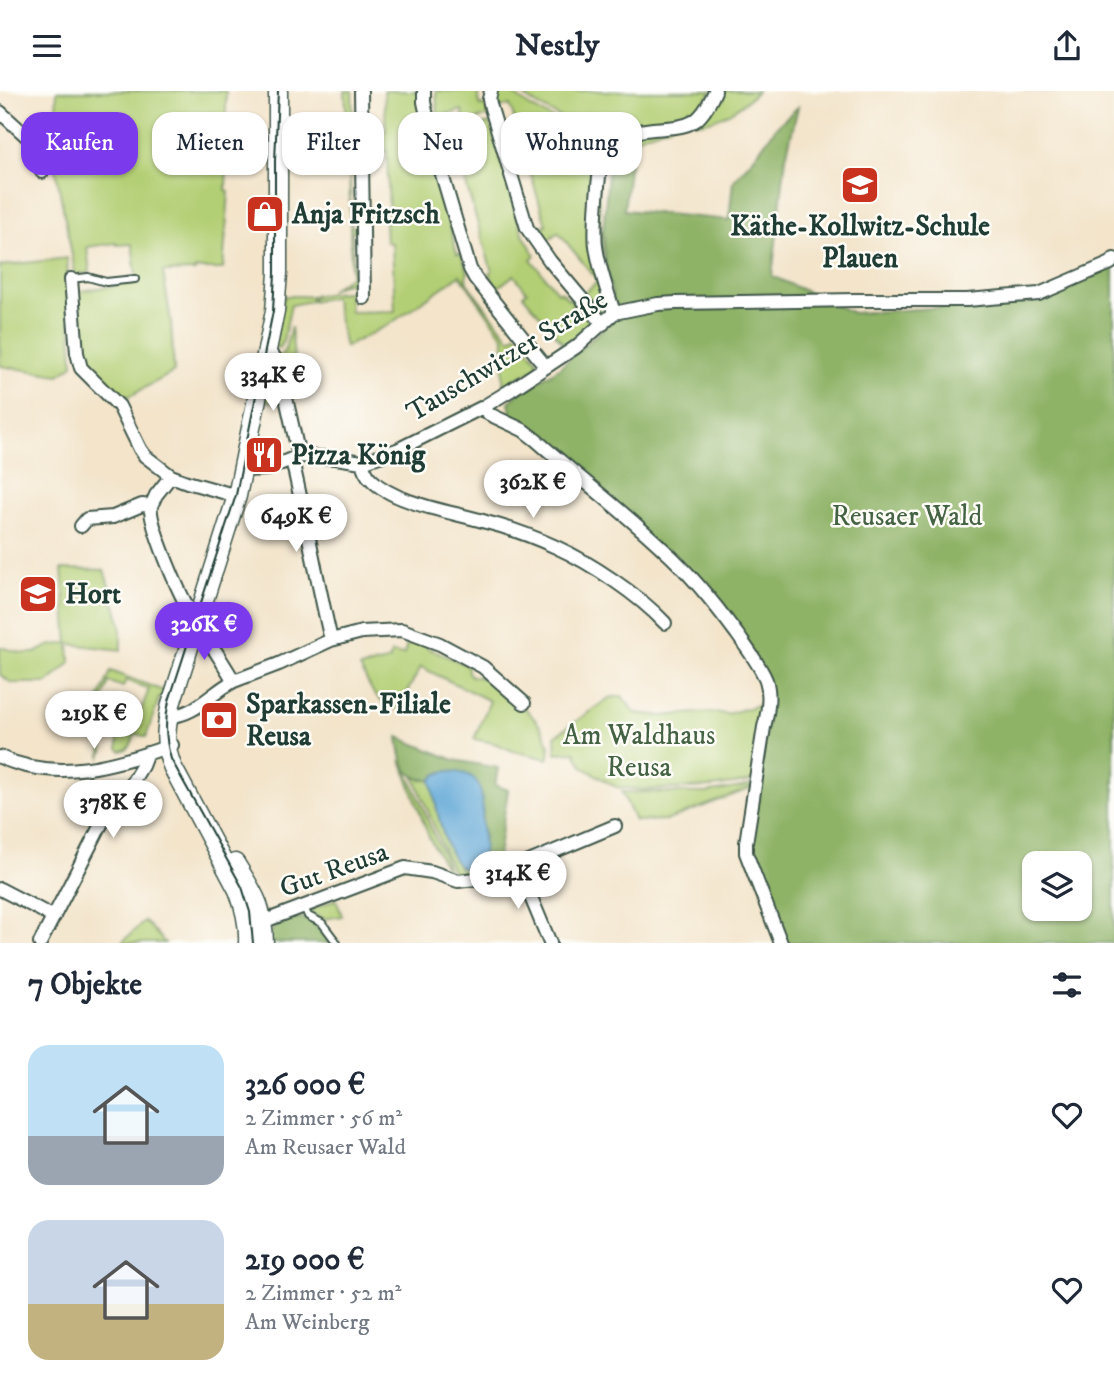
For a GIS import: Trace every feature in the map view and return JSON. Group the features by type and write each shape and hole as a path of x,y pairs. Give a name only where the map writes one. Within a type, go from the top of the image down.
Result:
{"street":[{"path":"264,943 253,930 255,895 190,782 169,735 197,622 237,496 268,355 278,273 278,91"},
{"path":"361,91 364,298"},
{"path":"424,91 433,143 470,269 546,367"},
{"path":"491,91 491,108 527,228 550,261 603,324"},
{"path":"614,313 596,246 603,155 614,143 628,134 688,126 700,116 715,91"},
{"path":"1,116 21,132"},
{"name":"Tauschwitzer Straße","path":"243,470 267,469 296,458 335,458 362,462 397,450 483,407 576,347 614,313 676,303 967,300 1039,294 1113,261"},
{"path":"71,279 77,353 81,368 119,406 139,449 171,476 237,496"},
{"path":"268,355 278,362 331,639"},
{"path":"483,407 489,414 523,430 536,440 666,551 720,611 765,679 768,711 746,853 781,943"},
{"path":"362,462 374,483 394,495 515,531 576,557 651,608 665,623"},
{"path":"171,476 156,495 149,512 151,519 187,607 234,681"},
{"path":"81,526 87,519 113,517 142,505 151,506"},
{"path":"0,757 24,766 63,771 96,768 147,753 169,735 181,716 224,686 331,639 362,632 402,630 440,644 483,667 524,703"},
{"path":"40,943 111,805 133,782 147,753"},
{"name":"Gut Reusa","path":"253,930 405,868 432,872 458,881 493,877 615,826"},
{"path":"518,866 550,943"},
{"path":"0,889 54,917"}],"lane":[{"path":"71,279 88,277 106,282 135,279"},
{"path":"304,907 308,916 322,923 337,943"}],"green space":[{"path":"57,91 226,91 226,112 152,112 152,175 227,175 226,190 229,191 223,269 163,272 171,322 174,372 119,402 82,363 75,292 137,282 132,244 87,247 90,273 75,274 57,175 138,175 138,112 56,112"},
{"path":"345,91 352,91 353,112 346,112"},
{"path":"384,91 421,91 424,112 398,112 398,175 436,175 457,254 461,254 468,272 467,283 510,339 517,334 537,360 537,367 503,386 504,338 460,275 390,324 345,347 334,297 313,301 313,296 349,292 350,312 395,311 392,243 386,242 385,222 389,221 387,151 384,151"},
{"path":"436,91 477,91 480,106 485,105 487,112 462,110 438,112"},
{"path":"498,91 509,91 540,112 512,112 510,105 496,109"},
{"path":"516,91 712,91 696,116 642,136 642,112 550,112"},
{"path":"717,91 757,91 730,112 714,120 698,123"},
{"name":"Reusaer Wald","path":"798,107 786,157 772,276 853,313 1032,302 1114,265 1114,943 785,943 747,852 770,697 721,609 511,414 509,402 559,368 617,316 606,267 603,233 608,175 628,175 624,210 729,220 733,181 778,125"},
{"path":"490,123 501,160 501,175 505,175 522,232 535,255 531,259 558,293 561,291 569,300 575,295 576,301 571,305 575,310 583,303 594,322 566,348 546,360 543,357 548,357 563,343 523,295 527,292 514,275 496,289 500,295 495,296 491,286 494,284 490,274 492,272 463,175 487,175 487,124"},
{"path":"349,175 351,227 359,227 359,230 352,231 354,284 345,283 330,290 351,276"},
{"path":"531,175 597,175 605,302 599,311 582,295 598,281 558,232 546,242 543,226 546,225"},
{"path":"67,258 73,365 59,375 0,366 0,266"},
{"path":"284,296 311,296 311,301 291,305 283,341 278,348 274,347"},
{"path":"291,327 294,358 282,361 279,358 285,350"},
{"path":"272,364 286,404 264,401"},
{"path":"62,569 104,570 121,625 121,650 69,644 70,663 47,683 12,683 0,675 0,647 22,653 35,653 48,646 68,643"},
{"path":"408,640 427,645 427,648 465,664 471,676 490,678 509,693 539,725 549,748 548,759 474,739 490,701 421,667 398,708 391,710 374,694 360,668 390,660 391,653 404,655"},
{"path":"111,671 164,691 159,698 146,737 135,733 129,747 121,751 118,749 118,731 132,734 149,689 126,680 123,687 109,682 98,711 104,714 105,727 102,729 104,747 101,757 101,717 94,710"},
{"name":"Am Waldhaus Reusa","path":"622,696 635,713 662,716 708,712 727,714 766,703 754,781 712,787 645,790 616,787 583,767 576,752 556,753 555,736 609,698"},
{"path":"398,737 454,760 498,768 495,785 508,790 496,869 473,876 470,871 478,863 484,837 483,812 446,771 431,780 422,779 409,772 402,761"},
{"path":"401,760 443,855 447,870 429,837"},
{"path":"414,776 421,780 431,780 449,851 461,868 474,867 471,871 473,876 452,871"},
{"path":"753,785 754,787 668,820 635,821 622,792 706,793"},
{"path":"336,899 342,916 324,919 312,914 311,910"},
{"path":"293,917 311,922 333,943 267,943 276,926"},
{"path":"145,921 166,943 121,943"}],"water":[{"path":"446,771 471,776 480,791 484,849 481,859 471,867 461,868 455,861 441,827 431,780"}],"tram line":[{"path":"253,943 250,912 242,887 171,759 166,723 169,701 236,495 273,311 278,91"}],"place":[{"name":"Käthe-Kollwitz-Schule Plauen","path":"860,185"},
{"name":"Anja Fritzsch","path":"265,214"},
{"name":"Pizza König","path":"264,455"},
{"name":"Hort","path":"38,594"},
{"name":"Sparkassen-Filiale Reusa","path":"219,720"}]}
